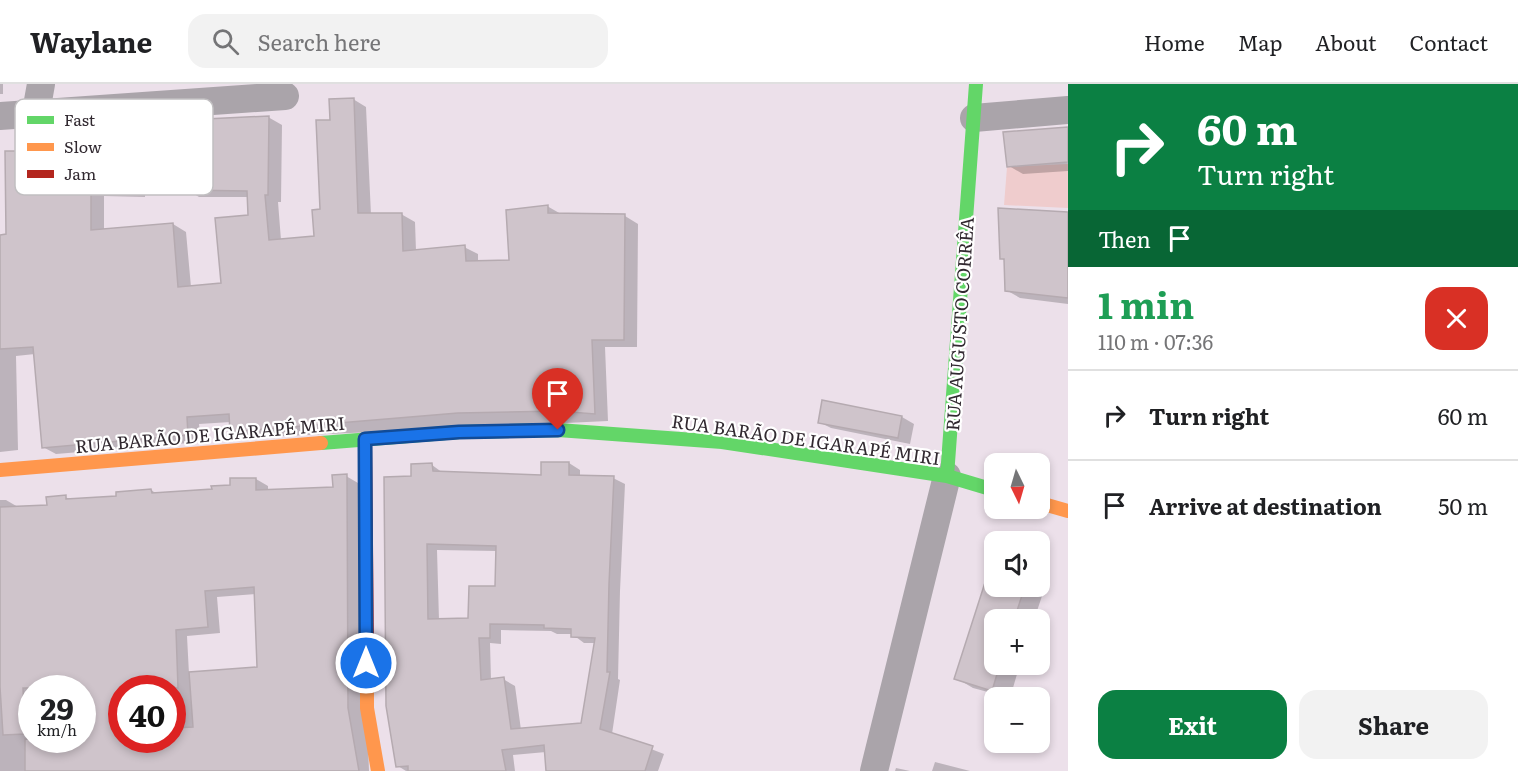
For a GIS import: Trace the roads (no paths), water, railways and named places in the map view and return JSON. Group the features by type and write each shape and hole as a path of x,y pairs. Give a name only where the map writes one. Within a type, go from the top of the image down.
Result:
{"street":[{"path":"38,99 41,84"},
{"name":"RUA AUGUSTO CORRÊA","path":"874,771 947,476 976,84"},
{"path":"213,101 285,96"},
{"path":"974,118 1068,110"},
{"path":"0,116 15,114"},
{"name":"RUA BARÃO DE IGARAPÉ MIRI","path":"0,470 365,439 470,432 558,430 611,432 722,442 947,476 984,487"},
{"path":"365,439 367,708 378,771"},
{"path":"1050,506 1068,511"}]}
